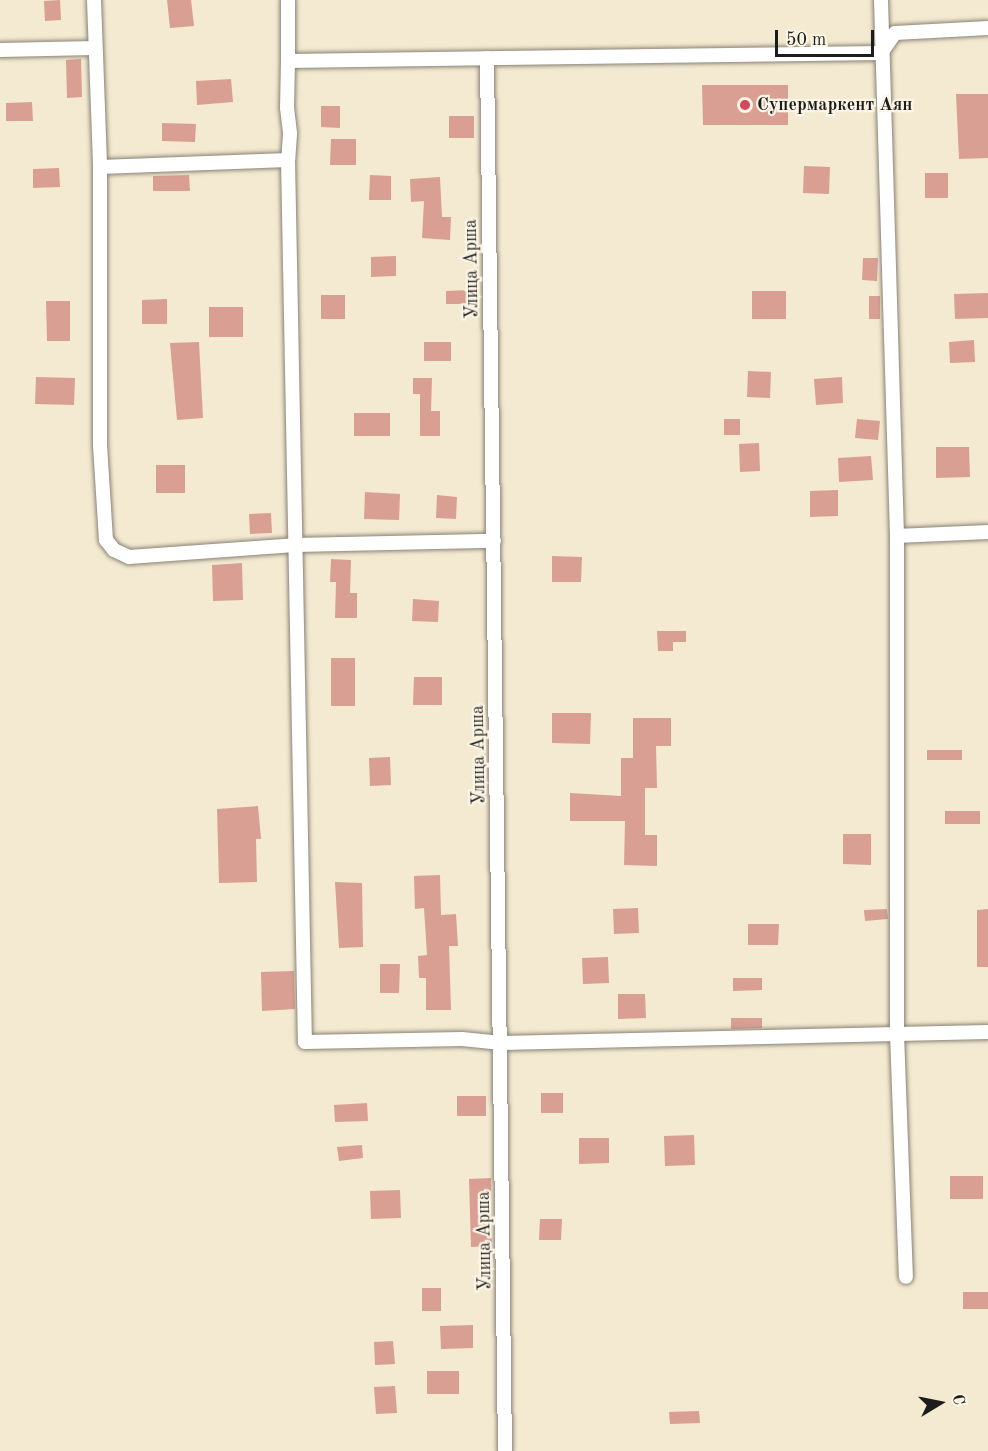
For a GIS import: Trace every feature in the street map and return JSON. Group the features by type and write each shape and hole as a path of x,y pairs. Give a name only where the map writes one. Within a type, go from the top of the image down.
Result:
{"street":[{"path":"94,0 100,167 100,445 106,540 114,550 129,557 295,545 494,541"},
{"path":"288,0 287,108 290,135 288,160 305,1042 462,1039 502,1043 988,1032"},
{"path":"881,0 897,536 897,1034 906,1277"},
{"path":"881,53 895,33 988,28"},
{"path":"0,50 94,48"},
{"path":"288,61 881,53"},
{"name":"Улица Арша","path":"487,58 502,1043 505,1451"},
{"path":"100,167 288,160"},
{"path":"897,536 988,532"}],"building":[{"path":"60,0 61,20 45,21 44,1"},
{"path":"167,0 191,0 194,26 170,28"},
{"path":"81,59 82,97 67,98 66,60"},
{"path":"231,79 233,102 197,105 196,81"},
{"name":"Супермаркент Аян","path":"702,85 788,85 788,125 703,125"},
{"path":"956,94 988,94 988,158 959,159"},
{"path":"32,102 33,121 6,121 6,103"},
{"path":"321,106 340,106 340,128 321,127"},
{"path":"449,116 474,116 474,138 449,138"},
{"path":"162,123 196,124 195,142 162,141"},
{"path":"331,139 356,139 356,165 330,165"},
{"path":"804,166 830,167 829,194 803,193"},
{"path":"59,168 60,187 33,188 33,169"},
{"path":"925,173 948,173 948,198 925,198"},
{"path":"189,175 190,191 153,191 153,176"},
{"path":"370,175 391,176 391,200 369,200"},
{"path":"440,177 442,217 451,217 450,240 422,238 424,201 411,202 410,179"},
{"path":"396,256 396,276 371,277 371,257"},
{"path":"863,258 878,258 877,281 862,280"},
{"path":"470,290 470,304 446,304 446,291"},
{"path":"752,291 786,291 786,319 752,319"},
{"path":"988,293 988,318 955,319 954,294"},
{"path":"321,295 345,295 345,319 321,319"},
{"path":"869,296 880,296 880,319 869,319"},
{"path":"167,299 167,324 142,324 142,300"},
{"path":"46,301 70,301 70,341 47,341"},
{"path":"209,307 243,307 243,337 209,337"},
{"path":"974,340 975,362 950,363 949,342"},
{"path":"199,342 203,418 177,420 170,343"},
{"path":"424,342 451,342 451,361 424,361"},
{"path":"748,371 771,372 770,398 747,397"},
{"path":"36,377 75,378 74,405 35,404"},
{"path":"842,377 843,403 816,405 814,379"},
{"path":"413,378 432,378 431,411 440,411 440,436 420,436 420,394 413,394"},
{"path":"354,413 390,413 390,436 354,436"},
{"path":"724,419 740,419 740,435 724,435"},
{"path":"857,419 880,421 878,440 855,438"},
{"path":"759,443 760,471 740,472 739,444"},
{"path":"936,447 969,447 970,477 936,478"},
{"path":"871,456 873,480 839,482 838,458"},
{"path":"156,465 185,465 185,493 156,493"},
{"path":"838,490 838,516 810,517 810,491"},
{"path":"365,492 400,494 399,520 364,519"},
{"path":"437,495 457,497 456,519 436,518"},
{"path":"271,513 272,533 250,534 249,514"},
{"path":"552,556 582,557 581,582 552,582"},
{"path":"331,559 351,560 350,593 357,593 357,618 335,618 336,582 330,582"},
{"path":"242,563 243,600 213,601 212,565"},
{"path":"413,599 439,601 438,622 412,621"},
{"path":"657,631 686,631 686,642 673,642 673,651 658,651"},
{"path":"331,658 355,658 355,706 331,706"},
{"path":"414,677 442,677 442,705 413,705"},
{"path":"552,713 591,713 590,744 552,743"},
{"path":"633,718 671,718 671,746 656,746 657,788 645,788 645,835 657,835 657,866 624,865 625,821 570,821 570,793 621,796 621,758 633,758"},
{"path":"927,750 962,750 962,760 927,760"},
{"path":"390,757 391,785 370,786 369,758"},
{"path":"258,806 261,839 256,839 257,882 219,883 217,809"},
{"path":"945,811 980,811 980,824 945,824"},
{"path":"843,834 871,834 871,865 843,864"},
{"path":"440,875 441,915 456,914 458,946 449,946 451,1010 426,1010 426,978 419,978 418,956 427,955 424,908 415,909 414,876"},
{"path":"335,882 362,883 363,947 339,948"},
{"path":"638,908 639,933 614,934 613,909"},
{"path":"887,909 888,919 865,921 864,910"},
{"path":"988,909 988,967 977,967 977,910"},
{"path":"748,924 779,924 778,945 748,945"},
{"path":"608,957 609,983 583,984 582,958"},
{"path":"380,964 400,964 399,993 380,993"},
{"path":"294,971 295,1009 262,1011 261,972"},
{"path":"733,978 762,978 762,990 733,991"},
{"path":"618,994 645,994 646,1018 618,1019"},
{"path":"731,1018 762,1018 762,1028 731,1029"},
{"path":"541,1093 563,1093 563,1113 541,1113"},
{"path":"457,1096 486,1096 486,1116 457,1116"},
{"path":"367,1103 368,1121 335,1122 334,1105"},
{"path":"694,1135 695,1165 665,1166 664,1136"},
{"path":"579,1138 609,1138 609,1163 579,1164"},
{"path":"362,1145 363,1158 339,1161 337,1147"},
{"path":"950,1176 983,1176 983,1199 950,1199"},
{"path":"491,1178 492,1246 471,1247 469,1179"},
{"path":"400,1190 401,1218 371,1219 370,1191"},
{"path":"540,1219 562,1219 561,1240 539,1240"},
{"path":"422,1288 441,1288 441,1311 422,1311"},
{"path":"963,1292 988,1292 988,1309 963,1309"},
{"path":"473,1325 473,1348 441,1349 440,1326"},
{"path":"393,1341 395,1364 375,1365 374,1342"},
{"path":"427,1371 459,1371 459,1394 427,1394"},
{"path":"395,1386 397,1413 376,1414 374,1387"},
{"path":"699,1411 700,1423 670,1424 669,1412"}],"place":[{"name":"Супермаркент Аян","path":"745,105"}]}
